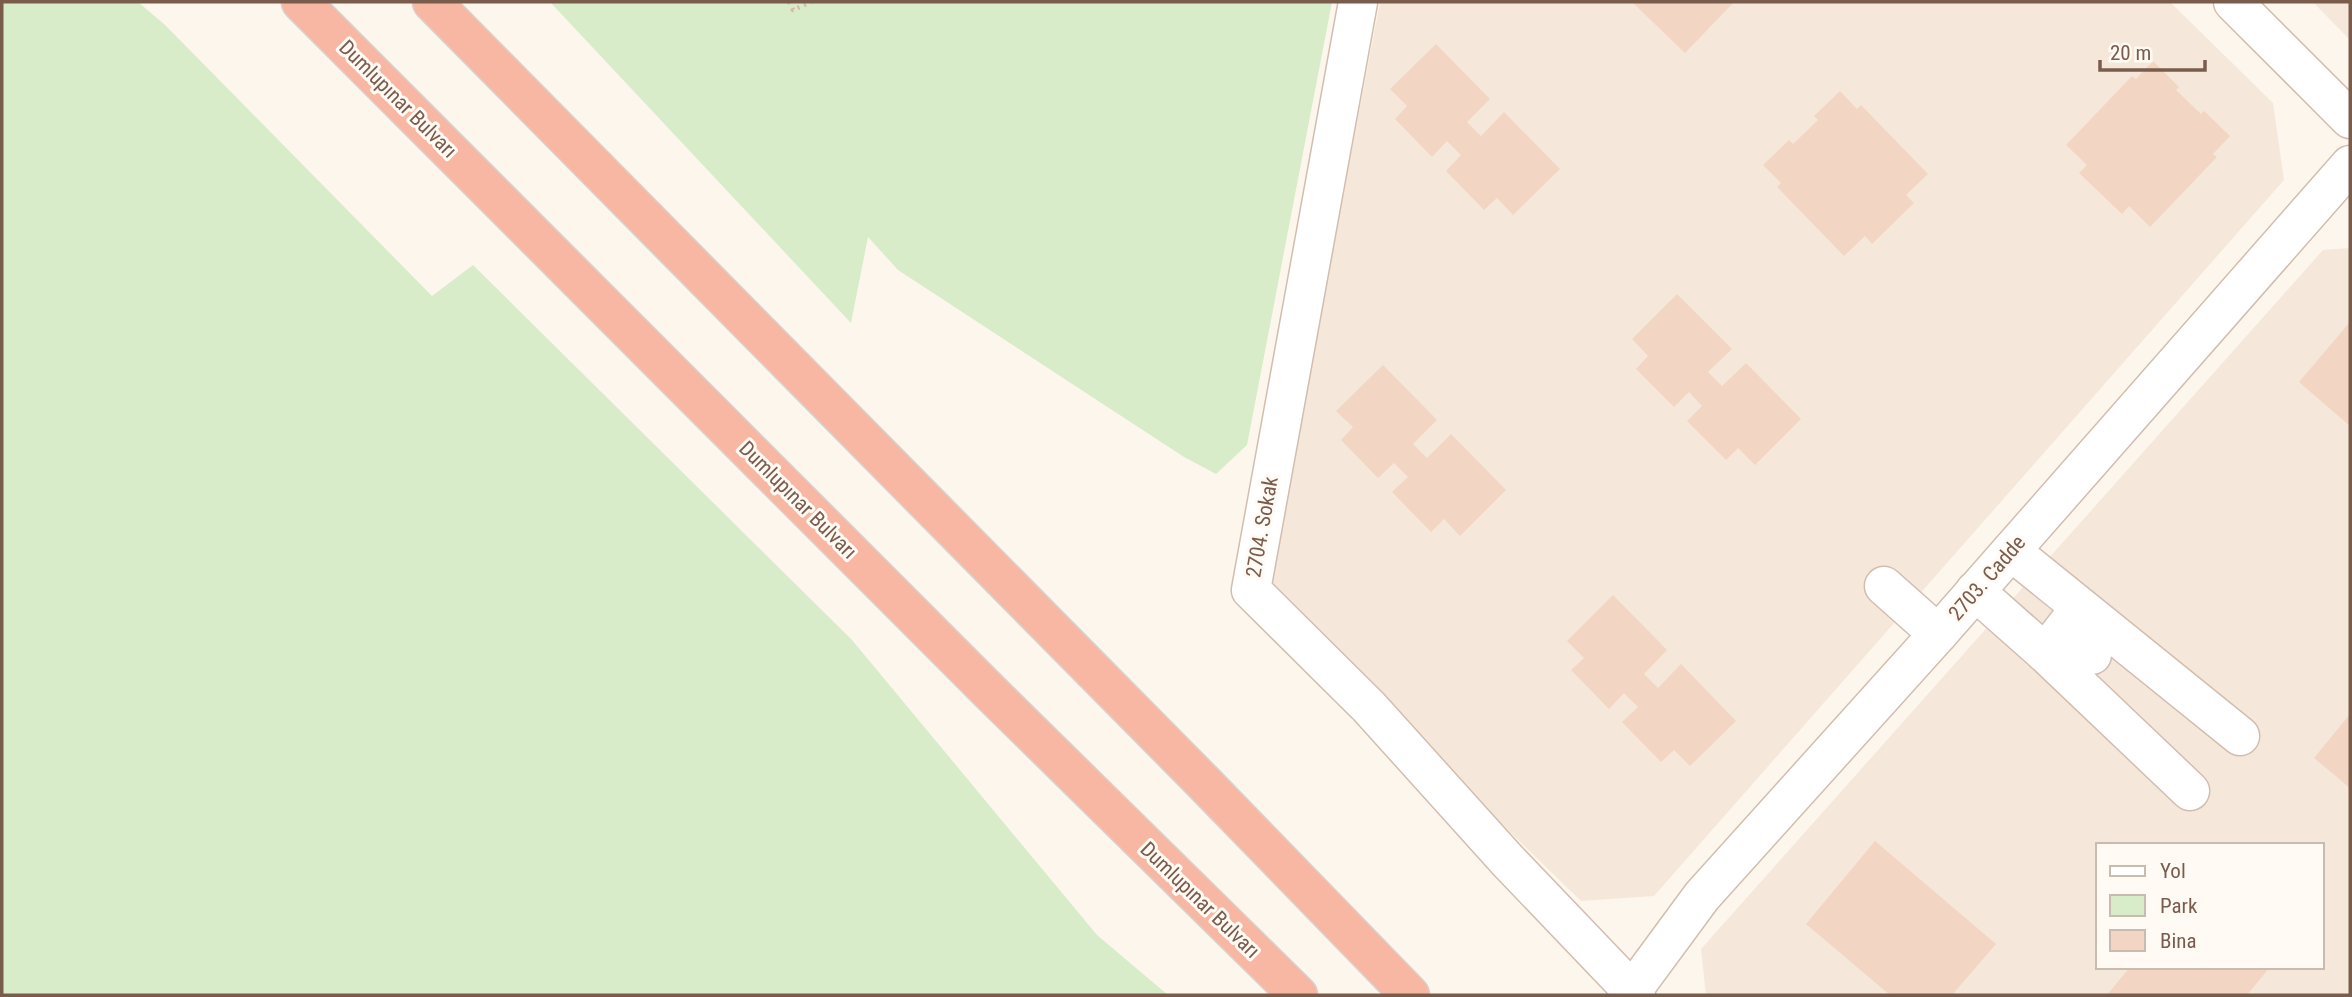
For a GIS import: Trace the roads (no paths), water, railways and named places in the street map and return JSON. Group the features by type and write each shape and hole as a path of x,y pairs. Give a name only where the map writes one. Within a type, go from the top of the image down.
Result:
{"highway":[{"name":"Dumlupınar Bulvarı","path":"301,2 1030,732 1298,995"},
{"path":"432,2 1410,995"}],"street":[{"name":"2704. Sokak","path":"1357,2 1251,590 1369,707 1632,994"},
{"path":"2232,2 2350,120"},
{"name":"2703. Cadde","path":"1632,994 1702,895 1938,634 2350,165"},
{"path":"2011,551 2240,736"},
{"path":"1884,586 1938,634"},
{"path":"1975,591 2045,653 2190,791"},
{"path":"2045,653 2092,655 2080,608"}]}
